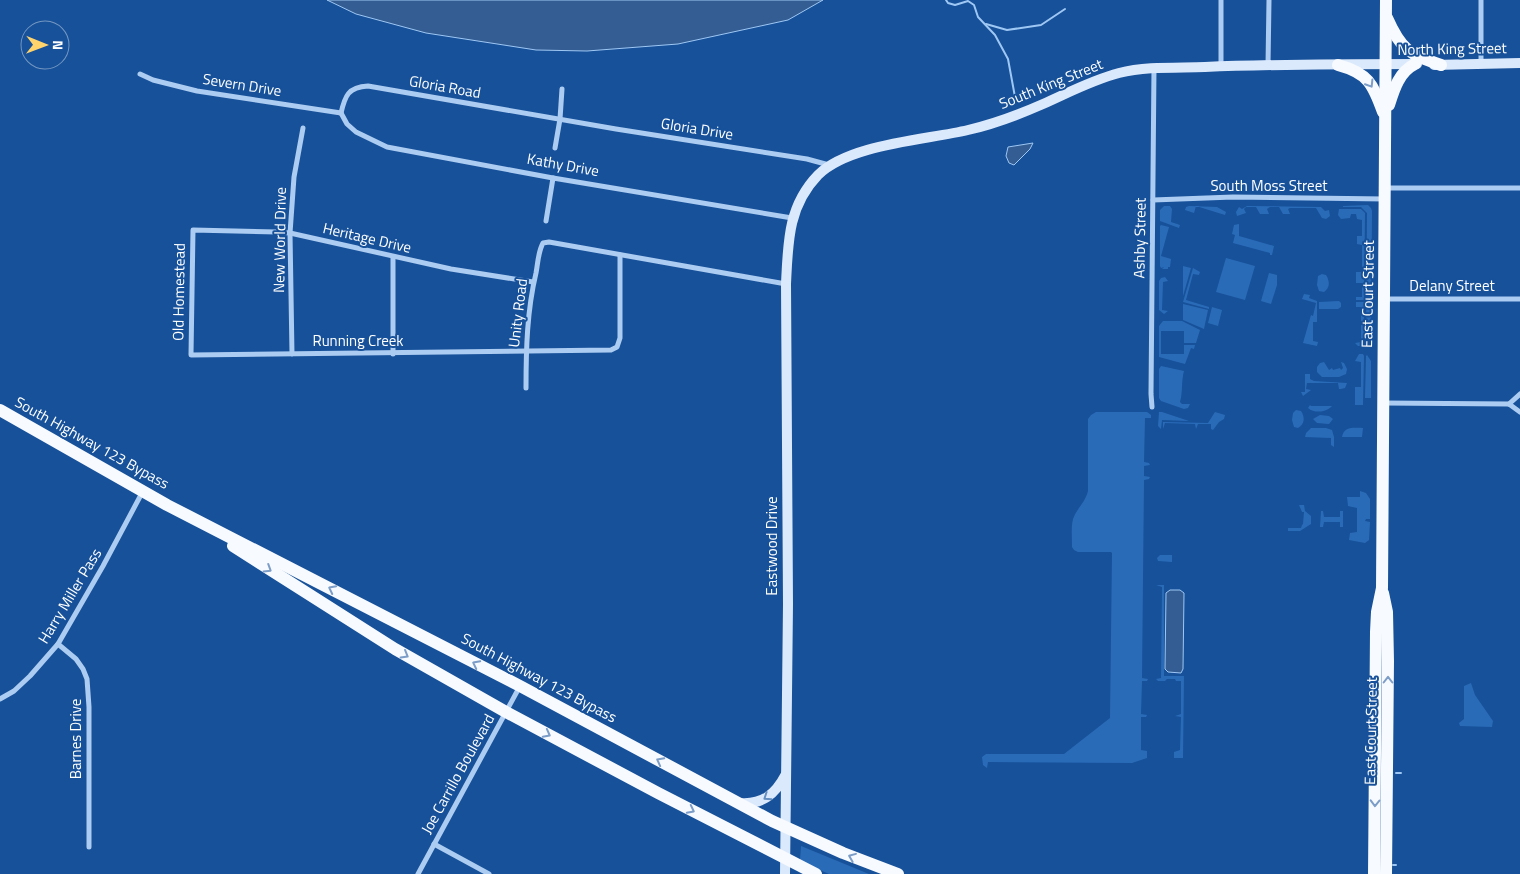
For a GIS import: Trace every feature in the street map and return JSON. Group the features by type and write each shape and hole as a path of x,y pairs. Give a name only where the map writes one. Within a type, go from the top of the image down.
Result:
{"main road":[{"name":"East Court Street","path":"1374,874 1376,632 1377,612 1382,588 1386,0"},
{"path":"1386,16 1395,35 1405,48 1418,57 1441,65"},
{"name":"North King Street","path":"1385,64 1520,63"},
{"name":"South King Street","path":"792,218 803,195 818,175 829,165 848,156 992,124 1104,77 1154,68 1385,64"},
{"path":"1385,119 1398,82 1404,71 1414,64"},
{"path":"1338,65 1357,71 1367,78 1385,119"},
{"name":"Eastwood Drive","path":"785,874 788,604 786,284 788,245 792,218"},
{"name":"South Highway 123 Bypass","path":"0,410 167,505 395,649 506,712 816,874"},
{"name":"South Highway 123 Bypass","path":"167,505 520,686 738,803 843,853 898,874"},
{"name":"East Court Street","path":"1382,588 1387,612 1388,632 1386,874"},
{"path":"738,803 754,803 766,799 777,790 786,774"}],"street":[{"path":"1221,66 1222,0"},
{"path":"1268,65 1269,0"},
{"path":"1481,0 1481,64"},
{"name":"Ashby Street","path":"1152,407 1154,68"},
{"name":"Severn Drive","path":"140,74 153,80 197,90 341,113"},
{"name":"Gloria Road","path":"341,113 344,100 351,90 358,86 368,86 560,119"},
{"path":"555,148 560,119 562,88"},
{"name":"Kathy Drive","path":"341,113 347,124 356,132 387,147 553,178 792,218"},
{"name":"Gloria Drive","path":"560,119 807,159 829,165"},
{"name":"New World Drive","path":"292,354 290,234 294,178 303,128"},
{"path":"546,220 553,178"},
{"name":"South Moss Street","path":"1153,200 1520,188"},
{"name":"Heritage Drive","path":"193,230 278,232 451,269 534,282"},
{"name":"Old Homestead","path":"191,355 193,230"},
{"name":"Unity Road","path":"526,388 527,328 540,249 543,243 549,242 620,255"},
{"path":"620,255 786,284"},
{"name":"Running Creek","path":"191,355 526,351 598,352 611,350 618,347 620,338 620,255"},
{"path":"393,257 393,354"},
{"name":"Delany Street","path":"1384,299 1520,299"},
{"path":"1509,404 1520,394"},
{"path":"1384,403 1509,404 1520,412"},
{"name":"Harry Miller Pass","path":"0,699 14,691 30,676 58,644 143,491"},
{"name":"Barnes Drive","path":"58,644 76,659 84,669 87,679 89,707 89,847"},
{"name":"Joe Carrillo Boulevard","path":"418,874 520,686"},
{"path":"434,844 489,874"}],"shaded area":[{"path":"327,0 823,0 788,20 678,44 587,51 536,50 426,33 356,14"},
{"path":"1033,143 1030,149 1014,165 1009,163 1006,156 1008,147"},
{"path":"1368,205 1372,211 1371,338 1367,345 1367,213 1361,207 1343,206"},
{"path":"1164,206 1170,206 1172,209 1171,222 1180,225 1179,228 1160,221 1160,210"},
{"path":"1189,206 1196,206 1194,213 1185,210"},
{"path":"1197,206 1217,207 1226,212 1225,215"},
{"path":"1247,206 1321,207 1325,211 1329,210 1330,216 1326,219 1322,218 1316,208 1290,208 1288,209 1290,214 1283,214 1279,207 1270,207 1267,209 1269,214 1260,214 1256,207 1246,207 1244,209 1246,213 1237,216 1236,212 1239,207 1242,209"},
{"path":"1339,209 1361,209 1365,213 1364,300 1356,300 1356,297 1362,297 1362,283 1356,283 1356,272 1362,272 1362,245 1357,244 1357,236 1362,236 1362,220 1357,219 1356,214 1351,214 1350,218 1341,219 1338,215"},
{"path":"1239,224 1239,236 1274,246 1272,255 1233,243 1235,235 1232,234 1234,225"},
{"path":"1161,225 1169,227 1161,256 1171,259 1168,269 1162,269 1164,267 1161,268 1160,266"},
{"path":"1226,258 1255,266 1245,300 1216,292"},
{"path":"1183,266 1191,268 1183,296"},
{"path":"1193,268 1200,272 1199,275 1193,274 1186,300 1209,307 1209,309 1183,302"},
{"path":"1269,273 1277,275 1277,285 1271,304 1261,301"},
{"path":"1326,275 1329,282 1324,292 1319,291 1317,285 1318,276"},
{"path":"1165,277 1168,281 1163,282 1162,310 1168,311 1164,314 1159,310 1159,281"},
{"path":"1304,294 1310,295 1309,298 1317,301 1317,322 1313,322 1313,341 1318,342 1317,346 1303,343 1316,303 1302,299"},
{"path":"1339,301 1341,307 1338,309 1319,309 1319,302"},
{"path":"1356,302 1364,302 1363,346 1358,346 1355,343 1361,342 1361,307 1356,307"},
{"path":"1183,304 1208,310 1204,329 1183,320"},
{"path":"1212,307 1222,310 1218,326 1208,323"},
{"path":"1163,321 1182,321 1200,330 1196,343 1184,343 1184,331 1161,331 1161,354 1184,354 1184,345 1195,345 1194,349 1191,348 1185,364 1159,357 1159,326"},
{"path":"1359,354 1364,356 1363,405 1355,405 1355,387 1361,387 1361,362 1355,361"},
{"path":"1367,355 1371,361 1371,398 1365,398"},
{"path":"1324,362 1329,370 1340,368 1341,370 1343,368 1341,362 1344,363 1347,369 1346,374 1339,377 1322,377 1317,372 1317,367 1320,363"},
{"path":"1161,366 1184,371 1180,402 1182,404 1190,404 1188,408 1184,409 1161,401 1159,398 1159,369"},
{"path":"1305,374 1310,374 1310,379 1314,381 1347,383 1345,388 1339,389 1338,383 1307,383 1306,389 1311,390 1303,396 1301,392 1305,392"},
{"path":"1310,405 1332,406 1327,410 1317,412 1308,408"},
{"path":"1296,410 1301,411 1304,418 1298,428 1294,427 1292,420 1293,413"},
{"path":"1096,412 1147,412 1151,415 1151,418 1145,418 1144,462 1150,465 1144,466 1144,476 1150,477 1144,480 1142,678 1148,679 1147,681 1142,681 1141,714 1147,715 1146,717 1141,717 1141,750 1147,751 1147,758 1132,763 988,762 987,768 983,765 982,757 986,754 1064,754 1110,718 1112,553 1078,552 1072,547 1073,519 1088,491 1088,419"},
{"path":"1159,412 1189,421 1162,420 1161,429 1158,426"},
{"path":"1215,412 1225,415 1224,419 1213,430 1211,429 1211,424 1198,424 1196,429 1195,424 1165,423 1163,429 1163,422 1208,423"},
{"path":"1320,415 1329,416 1333,419 1329,424 1317,423 1313,419"},
{"path":"1311,428 1332,430 1334,447 1331,445 1331,438 1305,437"},
{"path":"1363,428 1362,437 1342,437 1347,429"},
{"path":"1360,491 1366,493 1370,499 1370,519 1365,521 1370,522 1369,540 1365,543 1349,540 1350,533 1357,532 1357,508 1348,506 1347,497 1360,497"},
{"path":"1299,505 1304,505 1305,511 1311,516 1311,524 1300,531 1288,531 1288,528 1301,528 1303,524 1304,512 1302,512"},
{"path":"1321,511 1323,511 1324,517 1340,517 1340,511 1343,511 1343,527 1340,527 1340,522 1324,522 1323,527 1320,527"},
{"path":"1160,555 1172,555 1172,562 1158,561 1157,558"},
{"path":"1156,585 1164,585 1164,676 1184,676 1183,758 1174,758 1174,752 1180,750 1181,717 1175,716 1181,714 1181,681 1167,679 1165,681 1158,681 1156,679 1161,678 1162,587"},
{"path":"1170,590 1180,590 1184,593 1183,669 1181,673 1168,672 1165,669 1166,593"},
{"path":"1471,683 1475,695 1493,721 1492,727 1460,726 1459,723 1464,719 1464,686"},
{"path":"801,846 869,874 829,874 800,861"}],"waterway":[{"path":"946,0 948,3 955,5 968,1 974,5 978,17 995,35 1008,59 1015,97"},
{"path":"986,24 1007,30 1041,25 1065,9"},
{"path":"1396,773 1401,773"}]}
